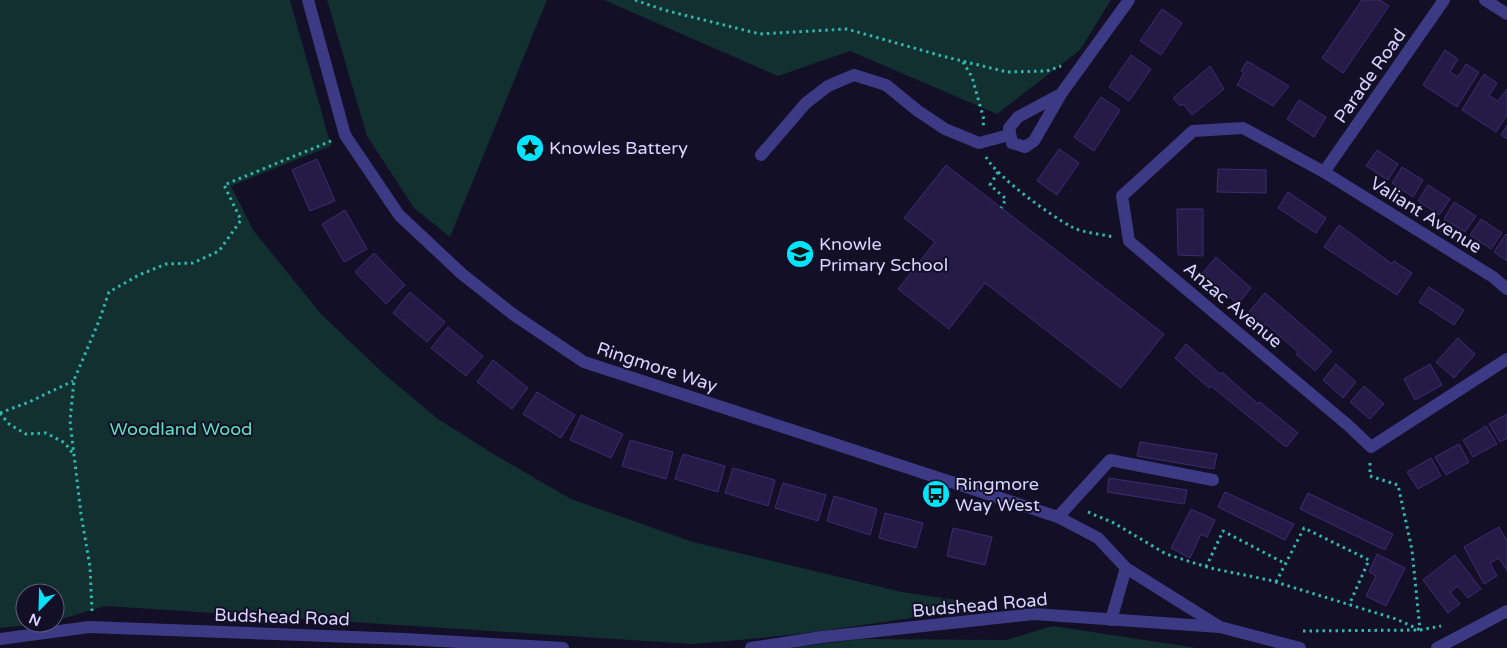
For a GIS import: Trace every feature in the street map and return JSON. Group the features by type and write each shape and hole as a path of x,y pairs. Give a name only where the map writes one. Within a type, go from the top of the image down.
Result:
{"street":[{"name":"Ringmore Way","path":"308,0 345,135 398,215 462,274 514,314 584,362 1058,517 1098,538 1126,568 1220,627"},
{"path":"1061,94 1018,117 1009,128 1012,143 1025,147 1034,141 1061,94 1083,67 1129,0"},
{"name":"Parade Road","path":"1324,172 1444,0"},
{"path":"1485,0 1507,14"},
{"path":"761,155 806,103 828,86 854,75 886,85 918,111 945,129 979,143 1009,135"},
{"name":"Valiant Avenue","path":"1128,241 1122,196 1193,131 1243,128 1324,172 1493,277 1507,289"},
{"name":"Anzac Avenue","path":"1128,241 1350,426 1371,447"},
{"path":"1371,447 1507,359"},
{"path":"1058,517 1110,460 1213,480"},
{"path":"1111,620 1126,568"},
{"path":"1438,648 1507,612"},
{"name":"Budshead Road","path":"752,648 822,637 1034,614 1220,627 1300,648"},
{"name":"Budshead Road","path":"0,639 95,627 406,639 563,648"}],"path":[{"path":"636,0 664,10 760,34 847,29 1008,72 1047,71 1071,62 1083,67"},
{"path":"962,61 972,77 984,120 979,143 990,165 1074,228 1128,241"},
{"path":"95,627 90,567 81,514 70,421 74,380 109,292 139,275 166,264 193,263 219,251 241,220 224,185 345,135"},
{"path":"998,172 990,185 1006,199 1001,208"},
{"path":"74,380 29,402 0,413 9,424 26,434 46,433 65,444 74,455"},
{"path":"1371,447 1370,476 1398,485 1412,550 1420,630"},
{"path":"1069,505 1114,523 1166,554 1206,567 1276,582 1396,619 1420,630"},
{"path":"1276,582 1304,528 1369,560 1349,605"},
{"path":"1206,567 1223,531 1286,564"},
{"path":"1301,631 1420,630"}],"green space":[{"name":"Woodland Wood","path":"0,0 290,0 331,146 231,186 253,230 321,314 383,373 438,419 571,499 693,542 902,592 989,605 841,628 692,644 105,606 65,618 65,583 15,583 15,626 0,628"},
{"path":"327,0 547,0 450,237 414,208 367,136"},
{"path":"604,0 1111,0 1080,50 997,114 850,51 778,76"},
{"path":"1053,626 1197,648 791,648 861,639 1006,640"}],"building":[{"path":"1362,0 1380,0 1389,6 1343,73 1322,58"},
{"path":"1162,9 1182,23 1161,55 1140,41"},
{"path":"1445,50 1458,59 1450,72 1458,77 1466,64 1479,72 1457,107 1423,85"},
{"path":"1131,55 1151,69 1129,101 1109,87"},
{"path":"1247,61 1289,86 1273,106 1237,85 1244,73 1241,71"},
{"path":"1210,66 1224,89 1192,115 1183,104 1180,106 1173,98"},
{"path":"1484,74 1497,83 1489,96 1498,101 1507,89 1507,115 1496,132 1462,110"},
{"path":"1101,97 1120,110 1094,151 1074,137"},
{"path":"1299,100 1326,117 1314,137 1287,119"},
{"path":"1507,125 1507,139 1501,135"},
{"path":"1059,149 1079,163 1057,195 1037,181"},
{"path":"1377,150 1398,164 1388,180 1366,166"},
{"path":"317,159 335,201 310,211 292,170"},
{"path":"946,165 1164,334 1121,388 985,283 949,329 898,289 935,242 904,218"},
{"path":"1402,167 1423,180 1413,197 1392,183"},
{"path":"1218,169 1266,170 1266,193 1217,192"},
{"path":"1428,185 1450,199 1439,215 1418,201"},
{"path":"1288,192 1326,218 1316,233 1278,208"},
{"path":"1454,202 1476,216 1465,232 1444,219"},
{"path":"1177,209 1203,209 1203,256 1178,255"},
{"path":"345,210 367,249 344,262 322,224"},
{"path":"1481,219 1502,233 1491,249 1470,235"},
{"path":"1339,225 1392,264 1394,261 1412,273 1397,295 1324,247"},
{"path":"1507,235 1507,261 1494,252"},
{"path":"374,253 405,285 386,304 355,272"},
{"path":"1216,257 1251,288 1238,304 1202,274"},
{"path":"1429,287 1464,310 1454,325 1419,302"},
{"path":"410,292 445,322 427,342 393,313"},
{"path":"1265,293 1332,351 1315,371 1296,354 1298,352 1266,324 1264,326 1248,313"},
{"path":"448,327 483,356 466,376 431,348"},
{"path":"1458,338 1475,354 1454,378 1436,362"},
{"path":"1186,344 1220,374 1222,372 1258,404 1260,402 1298,433 1286,447 1211,386 1209,388 1175,358"},
{"path":"493,360 528,388 512,409 477,382"},
{"path":"1336,364 1356,382 1343,398 1323,380"},
{"path":"1430,364 1442,385 1415,400 1404,379"},
{"path":"1364,386 1384,404 1370,419 1350,402"},
{"path":"537,392 575,415 561,438 523,414"},
{"path":"1507,414 1507,438 1500,442 1489,424"},
{"path":"581,415 623,434 611,458 570,440"},
{"path":"1486,426 1497,444 1473,457 1463,440"},
{"path":"630,440 673,452 666,479 622,466"},
{"path":"1140,442 1217,454 1214,469 1137,456"},
{"path":"1459,444 1469,462 1446,475 1435,457"},
{"path":"683,454 725,466 718,492 675,479"},
{"path":"1431,458 1441,476 1418,489 1407,472"},
{"path":"733,468 775,480 768,506 725,493"},
{"path":"1109,478 1187,490 1184,504 1107,492"},
{"path":"783,483 826,495 818,521 775,508"},
{"path":"1225,492 1294,524 1285,540 1218,507"},
{"path":"1308,493 1393,534 1385,550 1300,509"},
{"path":"834,496 877,509 870,535 827,521"},
{"path":"1191,509 1215,520 1207,537 1201,534 1190,558 1171,548"},
{"path":"885,513 923,523 916,548 879,538"},
{"path":"1499,527 1507,541 1507,571 1499,558 1490,563 1497,576 1484,584 1464,547"},
{"path":"953,528 992,537 985,565 947,556"},
{"path":"1377,554 1405,568 1386,606 1366,596 1376,576 1369,572"},
{"path":"1455,555 1481,589 1468,598 1458,586 1450,592 1460,604 1448,613 1423,580"}],"place":[{"name":"Knowles Battery","path":"530,148"},
{"name":"Knowle Primary School","path":"800,254"},
{"name":"Ringmore Way West","path":"936,494"}]}
